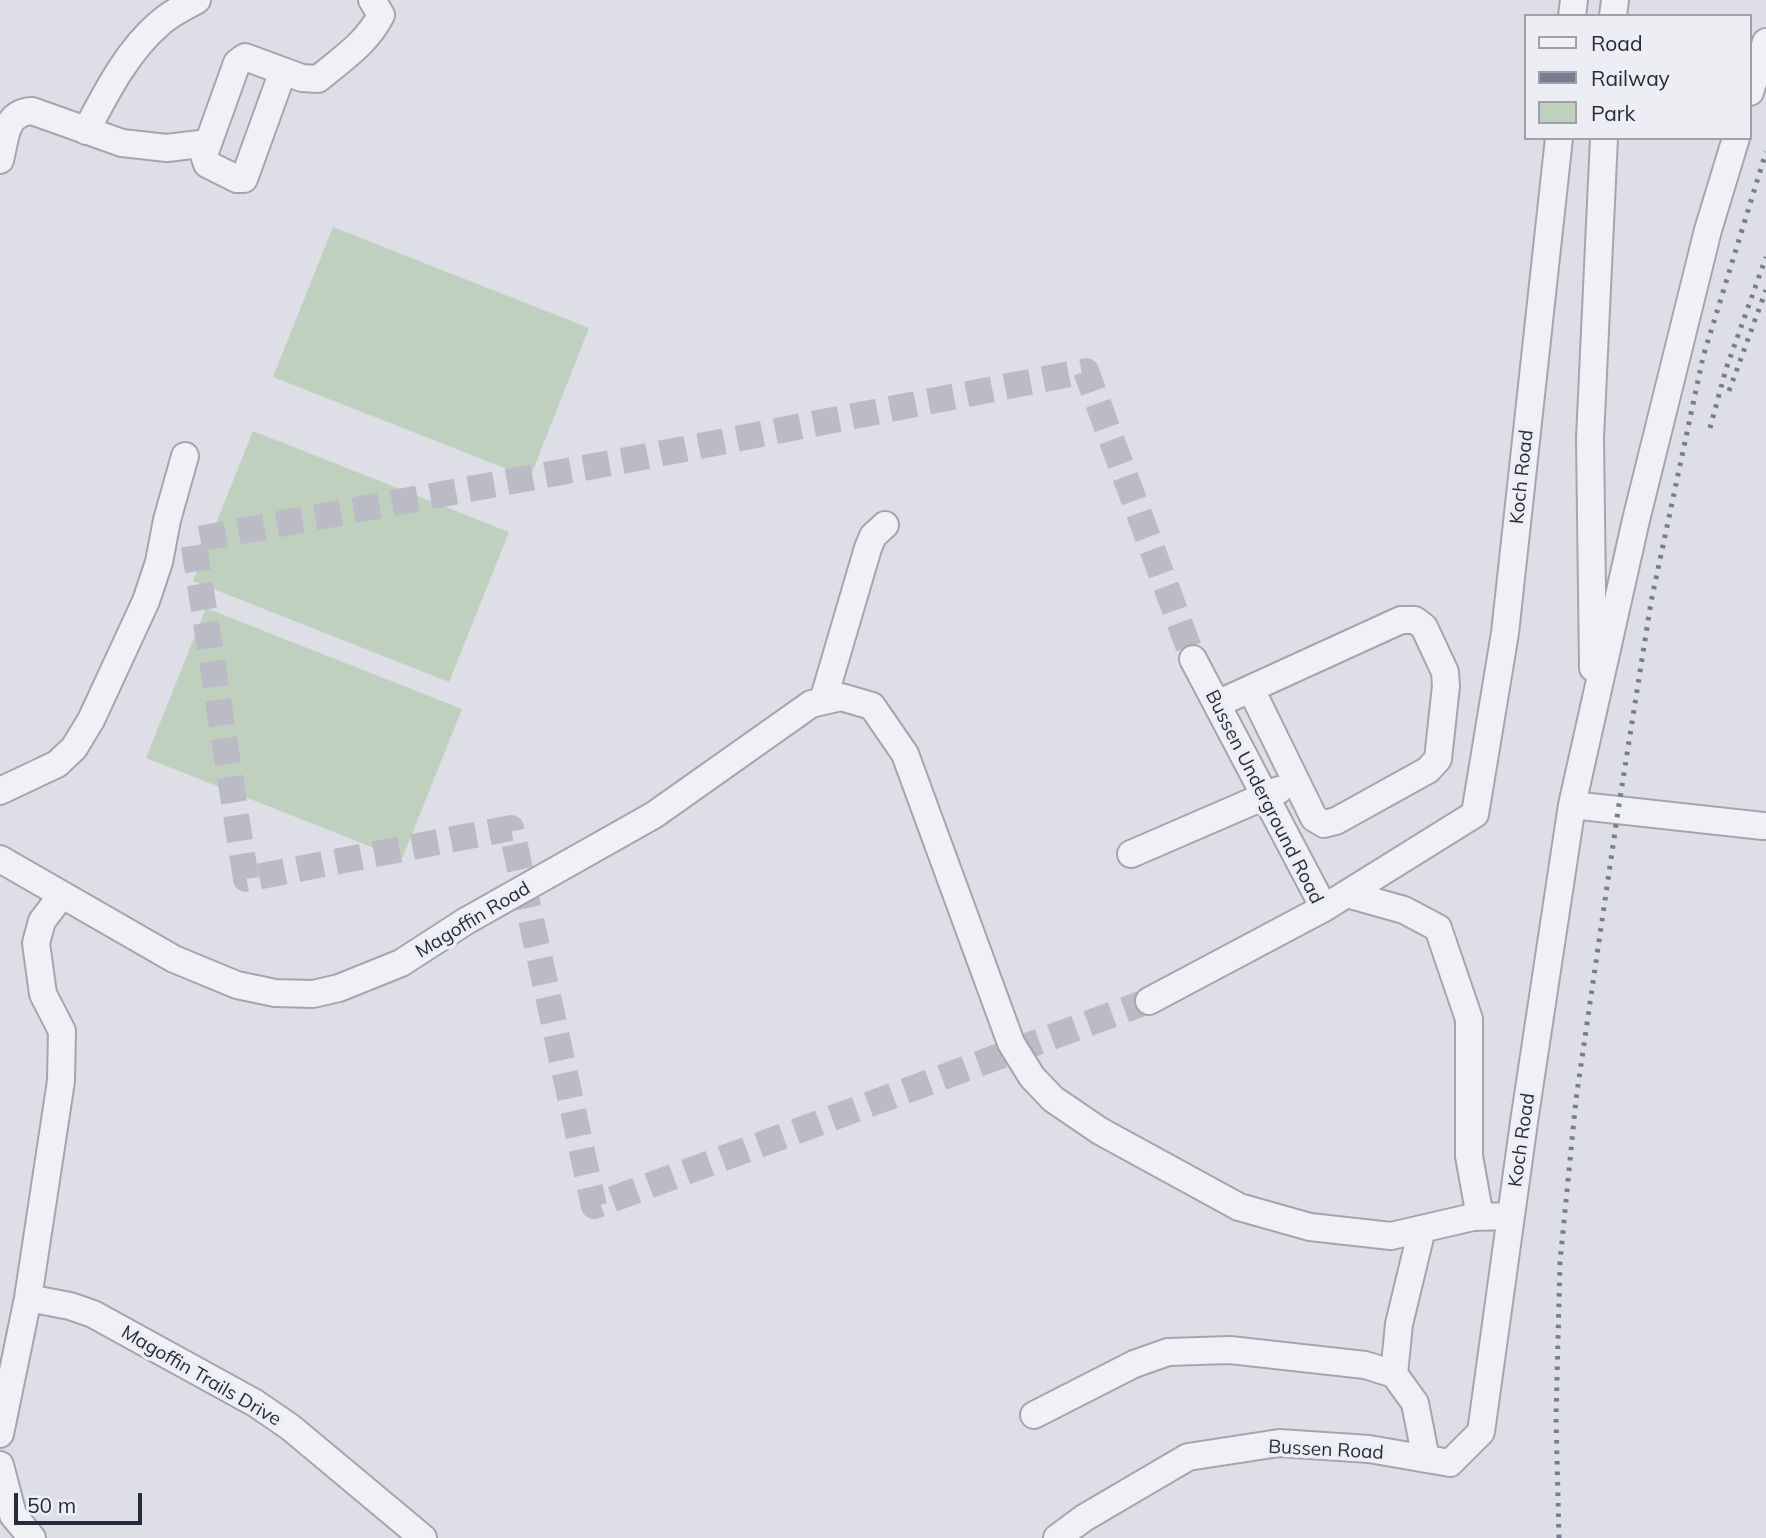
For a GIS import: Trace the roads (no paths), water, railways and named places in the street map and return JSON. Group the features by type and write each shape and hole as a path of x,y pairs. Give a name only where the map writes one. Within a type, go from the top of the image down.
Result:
{"street":[{"path":"86,131 109,89 137,47 160,23 197,0"},
{"path":"283,71 244,179 237,179 206,164 204,155 237,63 245,57 283,71 302,78 318,79 374,30 377,8"},
{"path":"1752,86 1766,43"},
{"path":"0,160 10,122 16,114 23,111 32,111 122,143 167,148 208,143"},
{"name":"Koch Road","path":"1347,894 1475,814 1505,633 1559,140"},
{"path":"1594,712 1590,438 1604,140"},
{"path":"1594,712 1636,520 1707,230 1735,140"},
{"path":"0,791 57,764 74,748 91,720 146,601 159,562 167,520 185,456"},
{"path":"823,701 868,548 873,536 886,525"},
{"path":"1217,704 1401,620 1415,620 1424,627 1444,672 1438,759 1429,770 1336,821 1324,824 1314,818 1251,689"},
{"name":"Bussen Underground Road","path":"1149,1001 1324,908 1193,659"},
{"name":"Magoffin Road","path":"0,859 174,959 237,985 275,993 313,994 339,988 401,963 466,921 654,815 811,704 841,697 872,706 905,754 1011,1043 1032,1077 1053,1099 1100,1131 1239,1207 1310,1227 1391,1236 1480,1217 1511,1216"},
{"name":"Koch Road","path":"1438,1461 1481,1432 1573,805 1594,712"},
{"path":"1131,854 1265,798 1296,782"},
{"path":"1573,805 1763,826"},
{"path":"1324,908 1347,894 1404,910 1438,928 1469,1019 1469,1156 1480,1217"},
{"path":"0,1434 28,1298 61,1082 62,1031 43,994 36,943 41,921 61,896"},
{"path":"1394,1374 1399,1324 1422,1228"},
{"name":"Magoffin Trails Drive","path":"28,1298 70,1306 93,1314 255,1403 290,1427 424,1538"},
{"path":"1034,1415 1134,1364 1168,1352 1230,1350 1365,1365 1394,1374 1415,1403 1438,1461"},
{"name":"Bussen Road","path":"1057,1538 1084,1518 1188,1458 1279,1443 1369,1449 1438,1461"},
{"path":"0,1465 13,1516 32,1538"}],"tunnel":[{"path":"1149,1001 594,1206 511,828 246,879 193,540 643,457 1086,371 1193,659"}],"railway":[{"path":"1559,1538 1556,1418 1560,1262 1576,1099 1618,811 1651,602 1703,357 1766,152"},
{"path":"1710,428 1726,369 1766,257"},
{"path":"1729,391 1766,290"}]}
